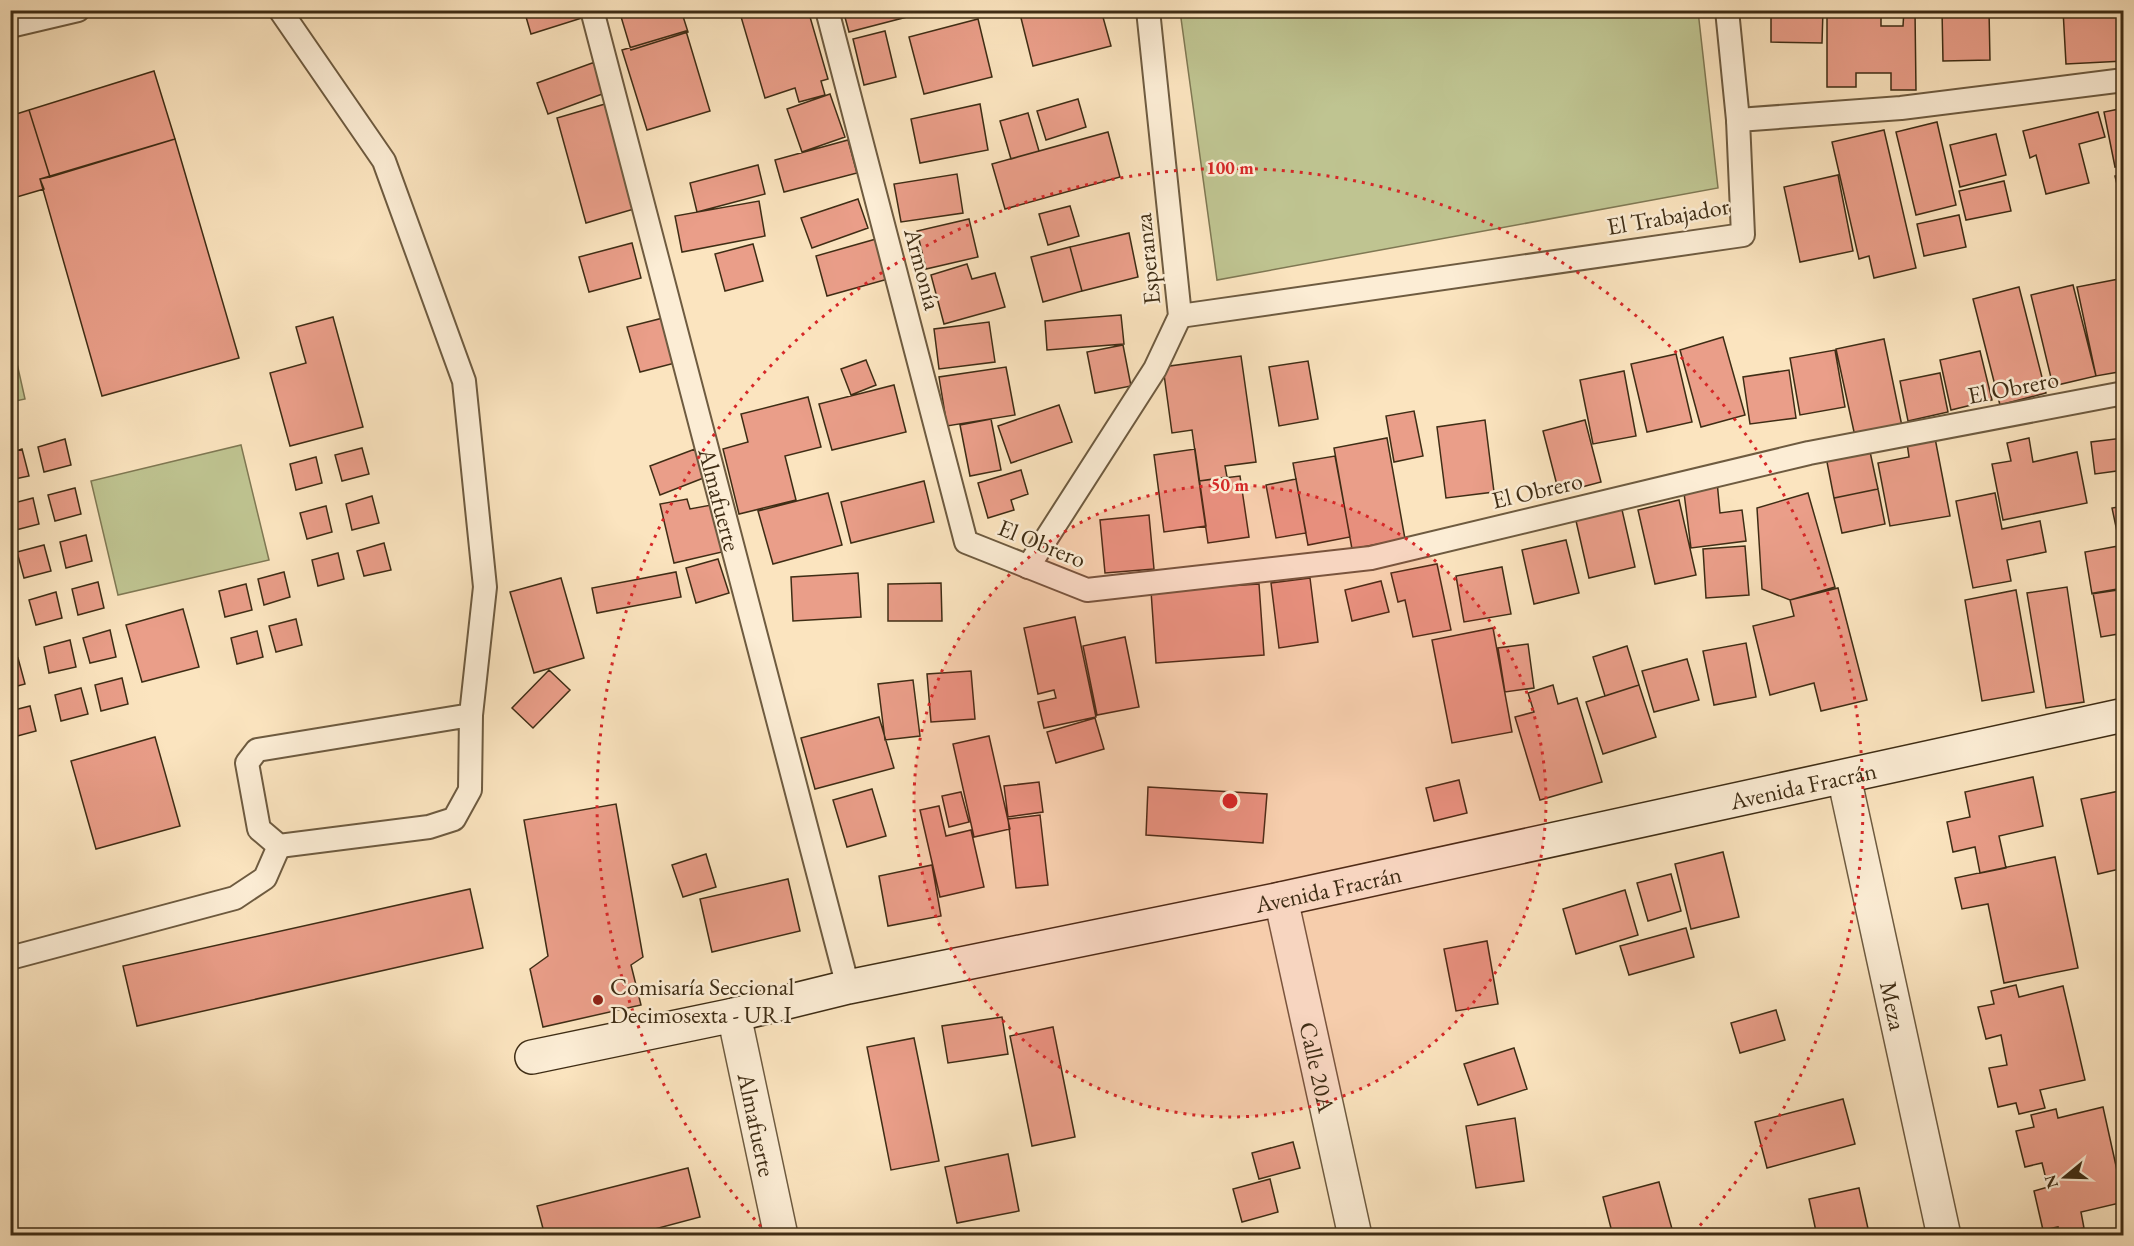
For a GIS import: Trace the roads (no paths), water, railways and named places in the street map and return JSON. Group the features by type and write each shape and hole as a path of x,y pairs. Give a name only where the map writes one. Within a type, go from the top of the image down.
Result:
{"main road":[{"name":"Avenida Fracrán","path":"532,1057 735,1015 848,987 1281,899 2124,715"},
{"name":"Meza","path":"1844,777 1944,1236"},
{"name":"Calle 20A","path":"1281,899 1354,1236"},
{"name":"Almafuerte","path":"735,1015 781,1236"}],"lane":[{"path":"10,26 78,10"},
{"path":"280,10 384,160 464,381 485,587 471,715 470,790 454,819 429,827 279,846 259,829 247,764 257,750 471,715"},
{"name":"Almafuerte","path":"592,10 848,987"},
{"name":"Armonía","path":"827,10 966,542"},
{"name":"Esperanza","path":"1028,567 1155,369 1180,316 1148,10"},
{"path":"1727,10 1738,120 1901,108 2124,80"},
{"name":"El Trabajador","path":"1180,316 1743,235 1738,120"},
{"name":"El Obrero","path":"966,542 1087,590 1371,558 1809,453 2124,393"},
{"path":"10,958 235,898 265,878 279,846"}],"place":[{"name":"Comisaría Seccional Decimosexta - UR I","path":"598,1000"}]}
